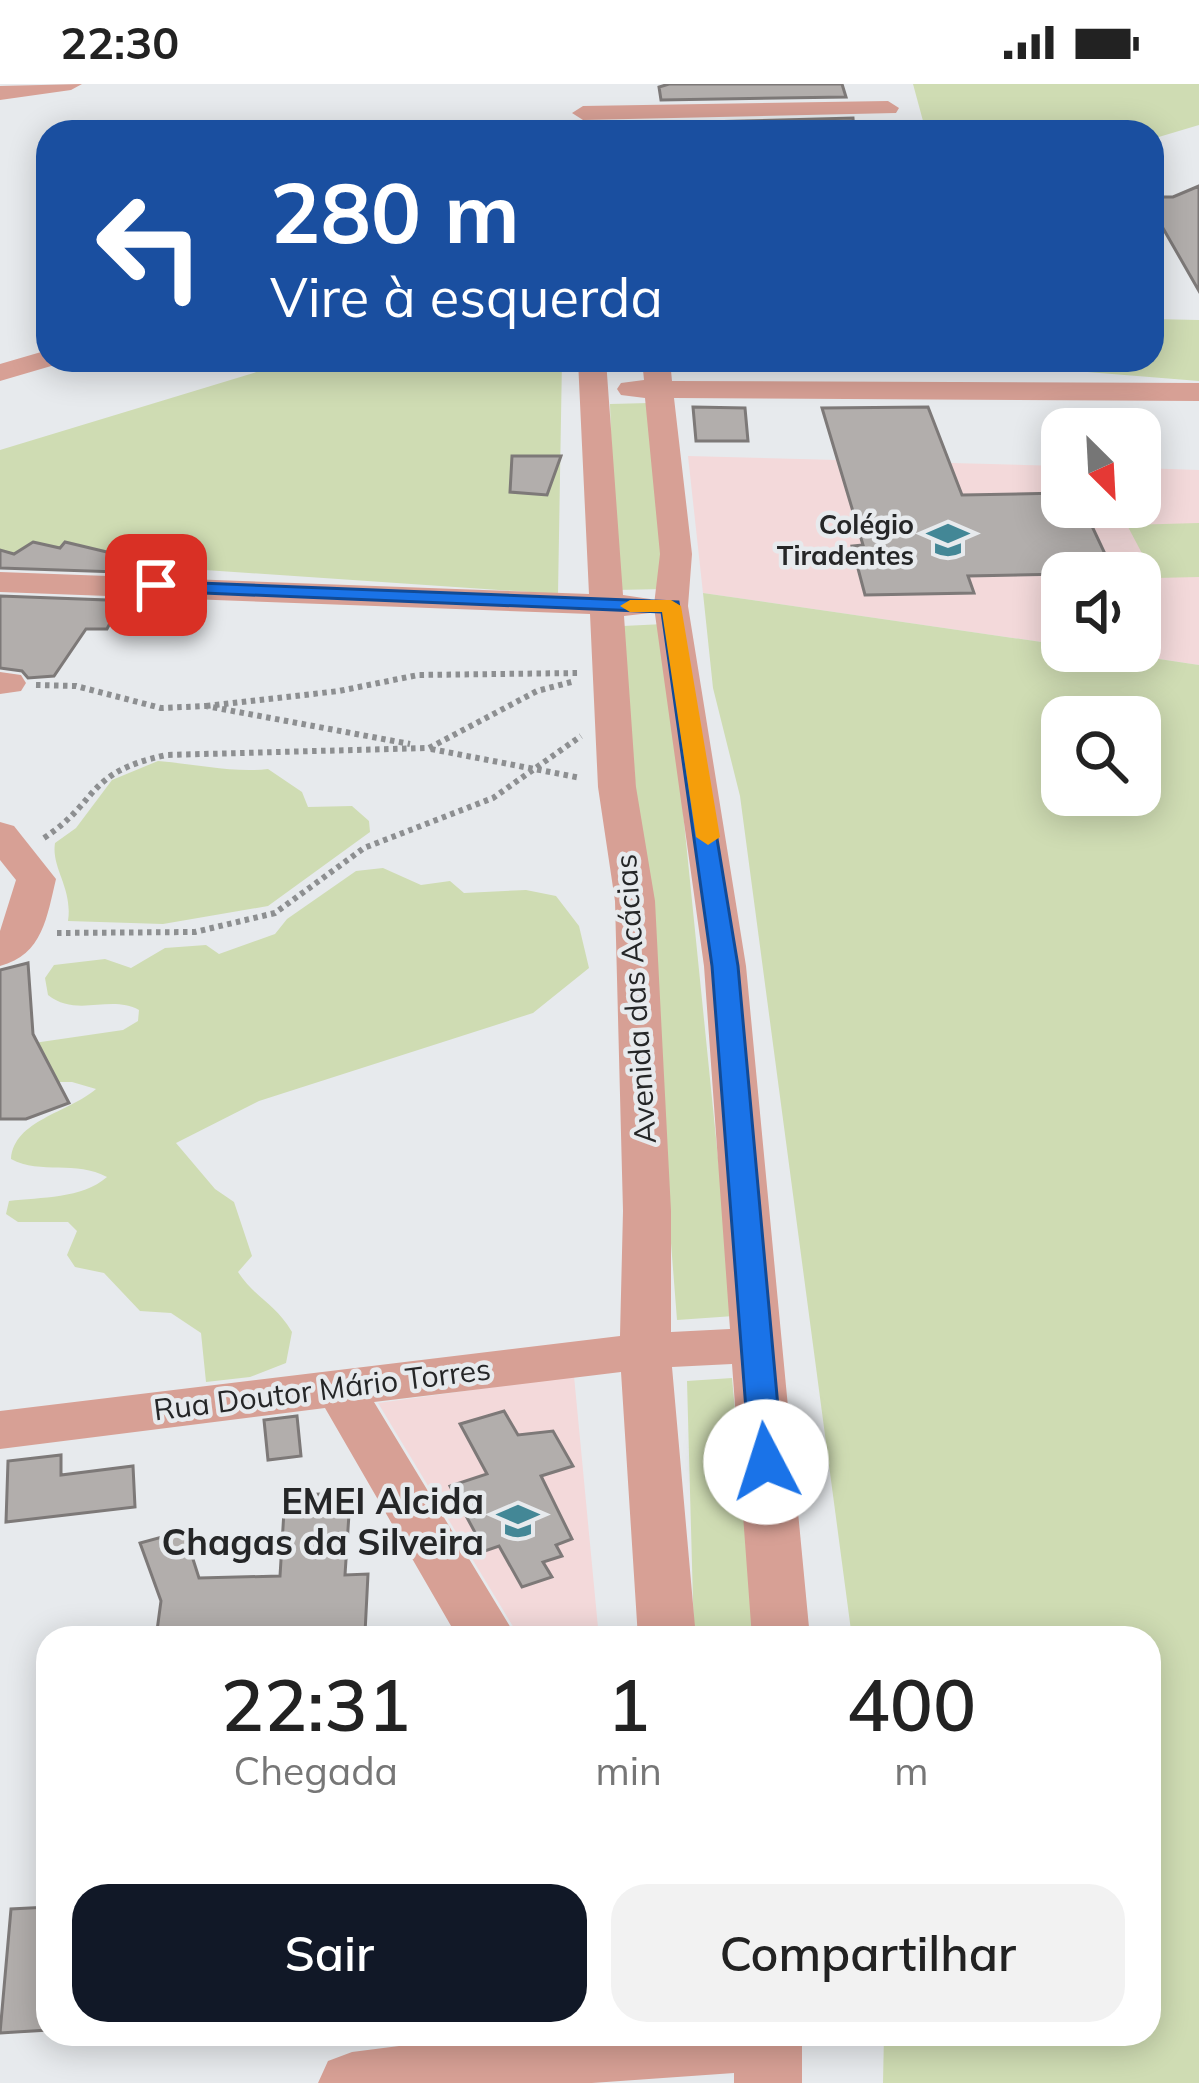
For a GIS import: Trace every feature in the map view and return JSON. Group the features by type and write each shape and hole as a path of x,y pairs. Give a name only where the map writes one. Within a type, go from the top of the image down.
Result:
{"street":[{"path":"0,93 71,84"},
{"path":"583,107 887,108"},
{"path":"0,374 36,362"},
{"path":"592,374 646,380 1199,392"},
{"name":"Avenida das Acácias","path":"592,374 617,724 617,787 635,901 647,1210 645,1351 666,1626"},
{"path":"646,380 676,554 671,606 725,966 780,1626"},
{"path":"0,582 671,606"},
{"path":"0,953 22,934 36,879 4,838"},
{"name":"Rua Doutor Mário Torres","path":"0,1430 645,1351 757,1345"},
{"path":"338,1386 481,1626"},
{"path":"352,2083 641,2046"},
{"path":"711,2046 765,2048"}],"path":[{"path":"4,683 76,686 161,708 339,691 418,675 529,677 611,671"},
{"path":"4,838 41,840 68,825 108,773 166,755 428,748 537,691 611,671"},
{"path":"206,706 533,766 617,787"},
{"path":"52,932 163,934 226,926 275,913 311,892 366,847 493,797 554,745 617,724"}],"shaded area":[{"name":"Colégio Tiradentes","path":"688,456 1041,465 1041,528 1161,528 1161,469 1199,470 1199,665 1161,659 1161,552 1041,552 1041,642 703,593"},
{"name":"EMEI Alcida Chagas da Silveira","path":"574,1376 598,1626 513,1626 378,1403"}],"green space":[{"path":"913,84 1199,84 1199,125 1164,135 1164,120 923,120"},
{"path":"1164,319 1199,320 1199,381 1088,372 1164,372"},
{"path":"257,372 562,372 558,594 0,556 0,450"},
{"path":"649,403 664,589 616,590 610,404"},
{"path":"1199,523 1199,577 1161,578 1161,552 1141,552 1129,528 1161,528 1161,524"},
{"path":"703,593 1041,642 1041,672 1161,672 1161,659 1199,665 1199,2083 883,2083 884,2046 1161,2046 1161,1626 850,1626 740,796 713,688"},
{"path":"664,624 734,1316 677,1320 623,626"},
{"path":"158,761 268,769 302,792 308,807 352,806 369,821 370,832 268,906 163,924 68,921 68,898 55,843 76,828 112,780"},
{"path":"383,868 421,885 450,881 464,893 526,890 556,896 579,926 589,968 533,1013 259,1101 176,1143 215,1189 234,1202 252,1256 238,1272 292,1332 286,1363 250,1377 206,1382 201,1333 171,1313 140,1311 104,1273 75,1267 67,1255 77,1231 68,1222 18,1222 6,1214 9,1201 73,1193 107,1177 11,1159 14,1146 32,1126 96,1089 72,1082 30,1082 20,1045 123,1030 138,1021 139,1010 128,1006 70,1005 48,995 45,978 54,965 105,959 131,968 165,948 206,945 219,954 275,934 287,919 356,871"},
{"path":"732,1378 755,1626 694,1626 687,1381"}],"building":[{"path":"842,84 846,97 661,100 659,87"},
{"path":"1199,186 1199,291 1164,230 1164,197"},
{"path":"693,407 745,408 748,441 696,441"},
{"path":"928,407 962,495 1041,493 1041,528 1093,528 1104,552 1041,552 1041,574 968,576 974,593 865,595 852,546 863,545 822,408"},
{"path":"512,456 561,456 547,495 510,492"},
{"path":"33,542 60,548 65,542 153,563 148,573 0,568 0,550 14,554"},
{"path":"0,596 133,601 123,620 112,619 107,629 86,629 54,676 28,678 22,671 0,668"},
{"path":"28,963 33,1034 69,1103 26,1119 0,1119 0,970"},
{"path":"504,1411 518,1435 553,1431 573,1466 541,1476 572,1539 556,1545 562,1556 543,1562 552,1577 522,1587 499,1546 485,1551 450,1486 487,1474 460,1424"},
{"path":"297,1416 301,1456 268,1460 264,1420"},
{"path":"61,1455 61,1475 133,1466 135,1507 6,1522 8,1461"},
{"path":"321,1494 319,1515 349,1514 345,1575 368,1574 365,1626 158,1626 161,1601 140,1543 184,1531 199,1578 280,1576 285,1495"},
{"path":"36,1908 36,2031 0,2033 11,1909"}],"slow traffic":[{"path":"630,606 671,606 708,837"}],"place":[{"name":"Colégio Tiradentes","path":"948,540"},
{"name":"EMEI Alcida Chagas da Silveira","path":"518,1521"}],"route":[{"path":"156,585 671,606 693,723 725,966 766,1462"}]}
